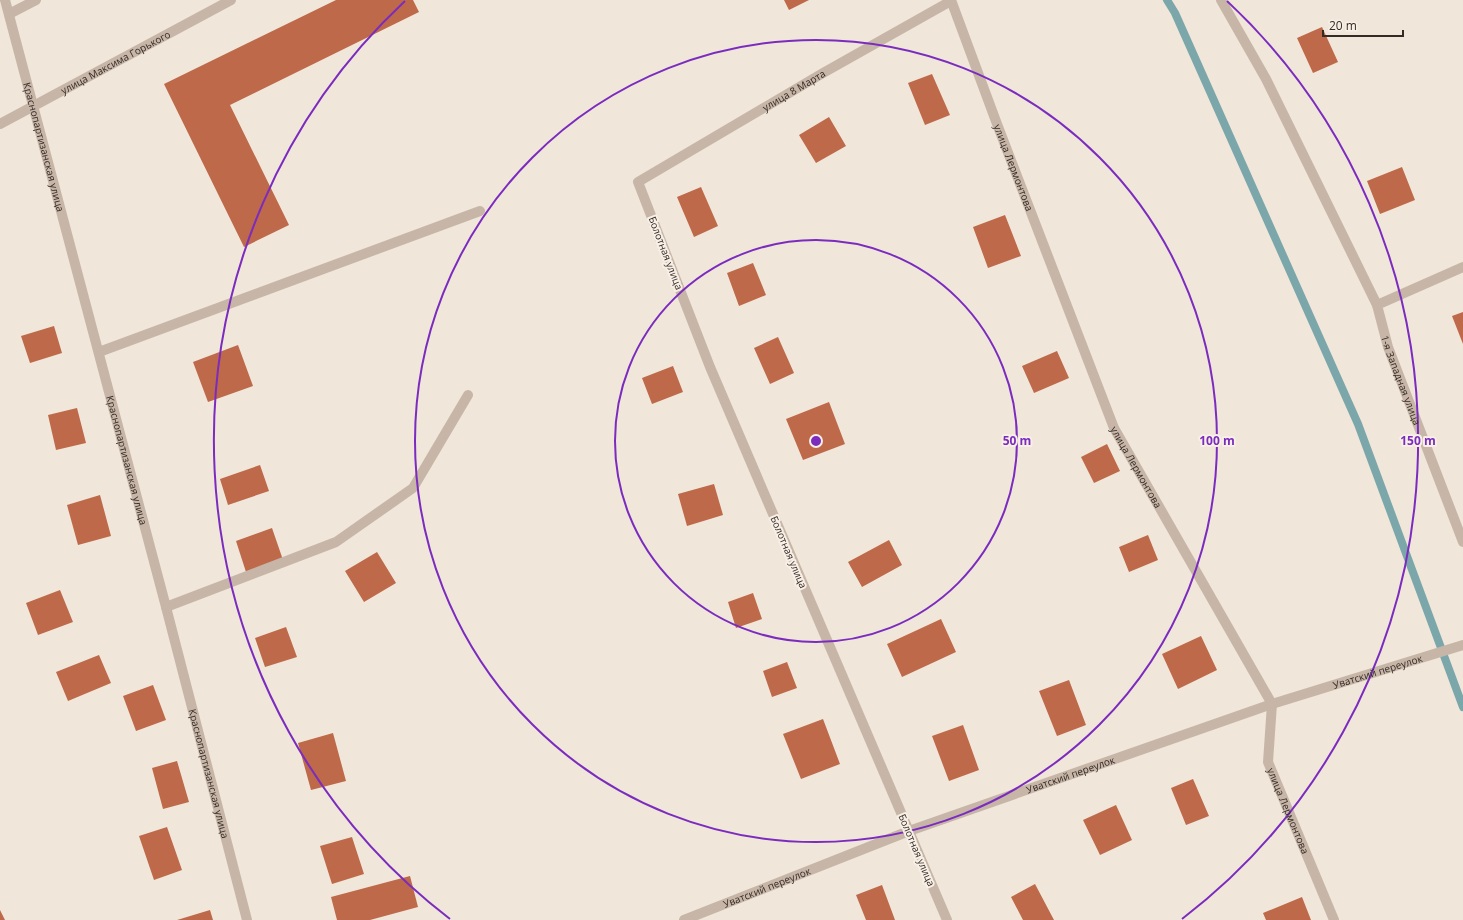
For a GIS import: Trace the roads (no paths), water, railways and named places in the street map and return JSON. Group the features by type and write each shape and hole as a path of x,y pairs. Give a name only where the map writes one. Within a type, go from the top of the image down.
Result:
{"street":[{"name":"Краснопартизанская улица","path":"5,0 99,352 247,920"},
{"path":"9,14 36,0"},
{"name":"улица Максима Горького","path":"0,124 231,0"},
{"name":"1-я Западная улица","path":"1221,0 1266,79 1377,305 1388,347 1463,542"},
{"name":"улица 8 Марта","path":"638,182 823,73 951,1"},
{"name":"улица Лермонтова","path":"951,1 1114,428 1272,704 1268,762 1334,920"},
{"name":"Болотная улица","path":"638,182 710,367 947,920"},
{"path":"99,352 480,211"},
{"path":"1377,305 1463,267"},
{"path":"166,607 336,542 388,506 413,488 468,395"},
{"name":"Уватский переулок","path":"684,920 909,831 1272,704 1463,645"}],"waterway":[{"path":"1167,0 1175,13 1358,424 1463,707"}]}
